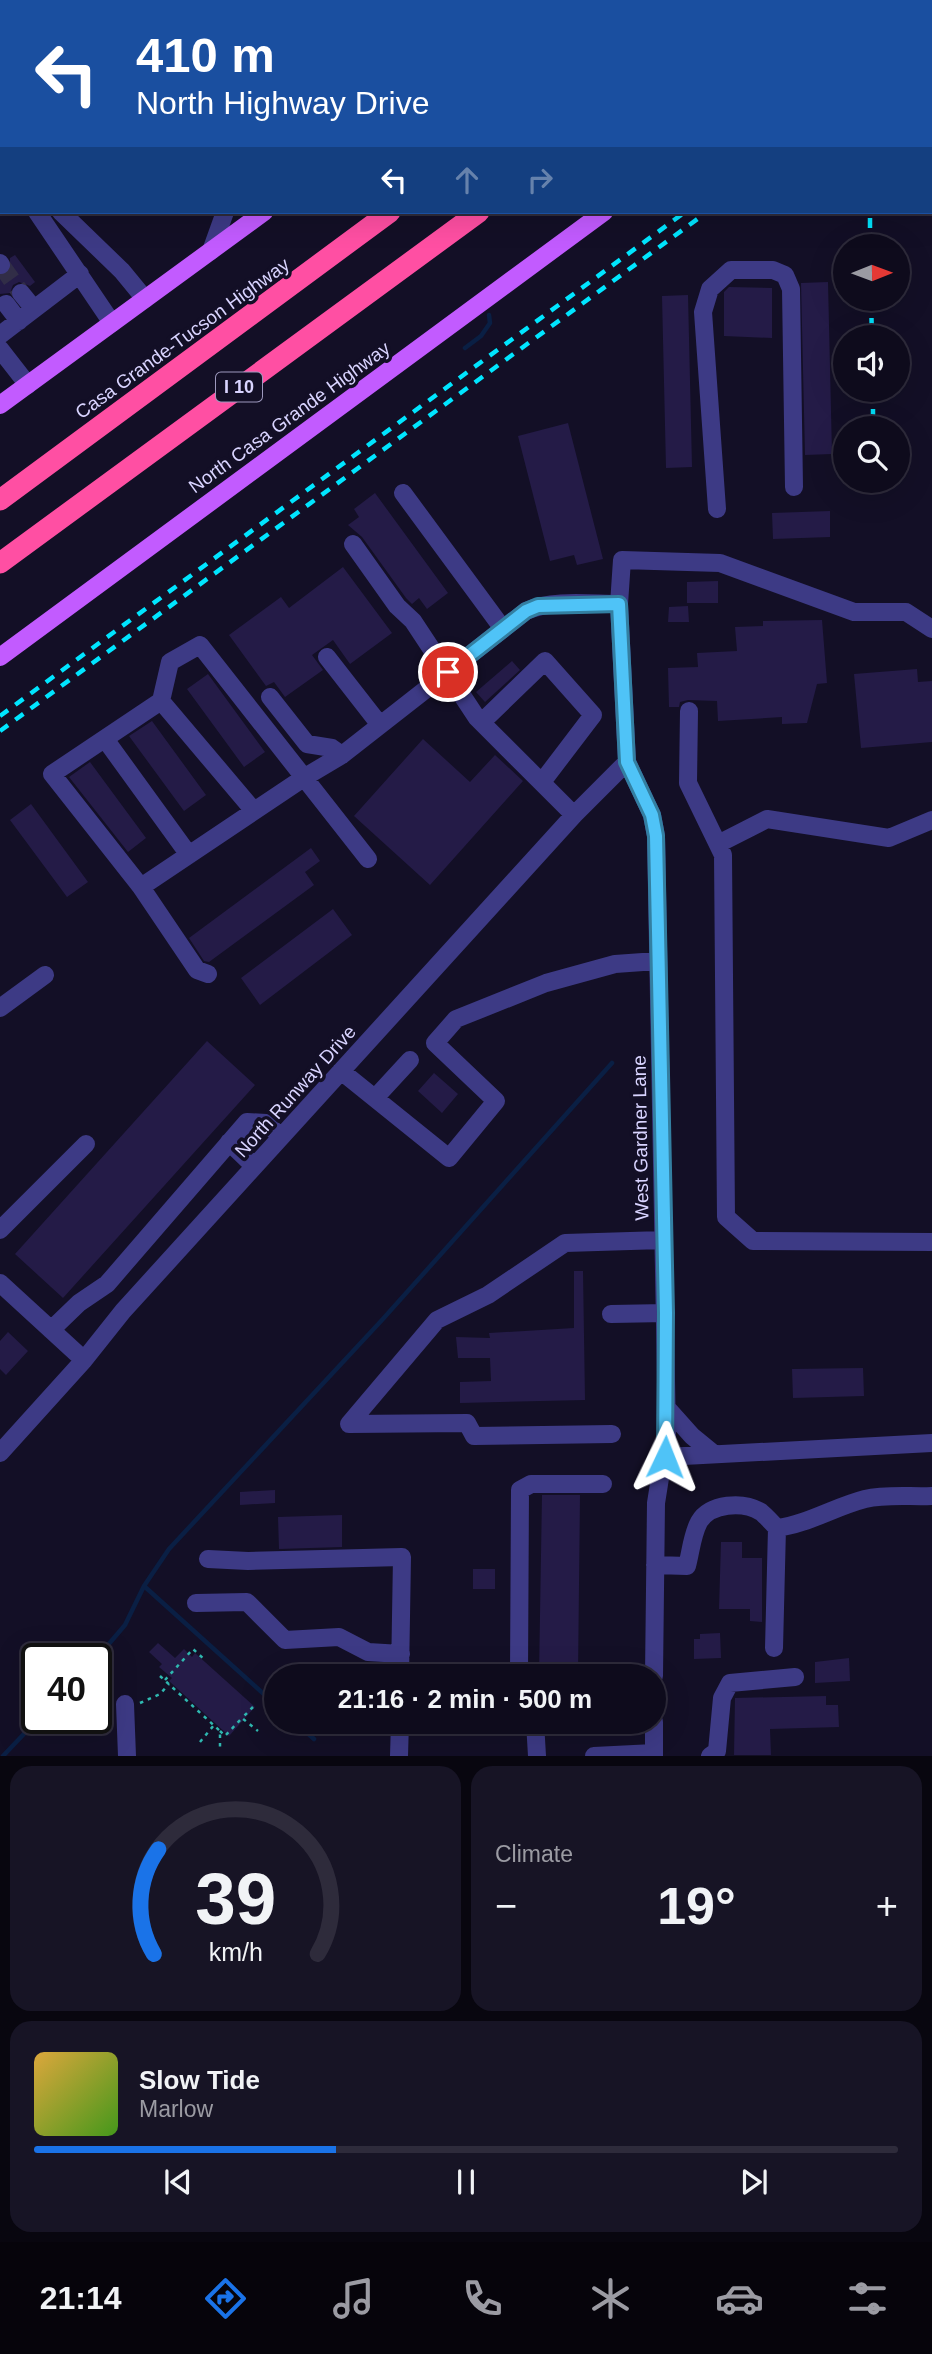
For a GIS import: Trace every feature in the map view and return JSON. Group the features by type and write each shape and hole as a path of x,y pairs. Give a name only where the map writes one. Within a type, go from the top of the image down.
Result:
{"highway":[{"name":"Casa Grande-Tucson Highway","path":"0,500 387,214"},
{"name":"I 10","path":"0,563 476,214"}],"main road":[{"path":"0,405 261,214"},
{"name":"North Casa Grande Highway","path":"0,657 601,214"}],"street":[{"path":"38,214 112,323"},
{"path":"63,214 122,271 145,299"},
{"path":"211,251 224,214"},
{"path":"717,509 703,312 710,289 731,270 773,270 785,275 791,289 794,487"},
{"path":"11,328 80,274"},
{"path":"10,302 11,328"},
{"path":"10,302 11,328 28,385"},
{"path":"403,493 503,629"},
{"path":"353,544 448,672 477,718 483,721 574,815"},
{"name":"West Gardner Lane","path":"654,1664 656,1503 665,1457 667,1408 656,836 652,815 627,762 619,604 622,560 720,563 853,612 906,612 932,629"},
{"path":"141,887 342,755 503,629 538,606 619,604"},
{"path":"208,974 197,970 141,887 52,774 160,701 170,662 200,645 368,859"},
{"path":"327,657 380,725"},
{"path":"483,721 545,661 593,715 545,786"},
{"path":"270,697 307,744 332,748 342,755"},
{"path":"160,701 254,811"},
{"path":"689,712 688,783 723,855 726,1217 754,1241 932,1242"},
{"path":"105,739 189,855"},
{"name":"North Runway Drive","path":"0,1453 84,1360 122,1311 574,815 627,762"},
{"path":"718,844 767,819 890,838 932,820"},
{"path":"341,1071 449,1158 496,1101 435,1043 456,1019 546,983 615,964 657,961"},
{"path":"0,1008 46,975"},
{"path":"375,1098 410,1060"},
{"path":"51,1330 79,1303 100,1288 247,1122 267,1123 281,1137"},
{"path":"229,1143 254,1166"},
{"path":"0,1230 86,1144"},
{"path":"612,1434 474,1436 467,1423 349,1424 437,1320 488,1295 565,1243 663,1240"},
{"path":"0,1283 84,1360"},
{"path":"100,1288 122,1311"},
{"path":"611,1314 666,1313"},
{"path":"667,1408 714,1454"},
{"path":"665,1457 932,1443"},
{"path":"519,1664 520,1490 531,1484 603,1484"},
{"path":"776,1528 800,1525 823,1513 868,1498 932,1496"},
{"path":"654,1565 687,1566 699,1523 716,1508 740,1506 761,1512 776,1528 774,1648"},
{"path":"208,1559 248,1561 402,1557 401,1664"},
{"path":"196,1603 247,1602 285,1640 339,1637 368,1652 401,1654"},
{"path":"710,1755 717,1751 722,1698 730,1682 795,1677"},
{"path":"125,1704 127,1755"},
{"path":"399,1755 400,1734"},
{"path":"536,1734 537,1755"},
{"path":"594,1755 654,1754 654,1734"}],"path":[{"path":"165,1680 193,1649 205,1660"},
{"path":"160,1676 225,1736 253,1707"},
{"path":"125,1704 135,1707 160,1694 169,1685"},
{"path":"242,1717 258,1731"},
{"path":"200,1742 214,1725"},
{"path":"220,1731 220,1751"}],"building":[{"path":"15,255 35,282 30,286 19,282 13,285 10,293 0,294 0,276 10,272 10,258"},
{"path":"828,282 832,454 805,455 801,283"},
{"path":"729,287 772,288 772,338 724,336 724,292"},
{"path":"688,295 692,467 666,468 662,296"},
{"path":"568,423 603,559 577,565 574,555 550,561 518,436"},
{"path":"375,493 448,593 427,609 419,598 412,604 406,598 362,537 348,525 359,517 354,509"},
{"path":"830,511 830,537 773,539 772,513"},
{"path":"343,567 392,633 350,664 333,640 312,655 323,670 285,697 274,682 266,686 229,635 281,597 289,608"},
{"path":"718,581 718,603 687,603 687,582"},
{"path":"688,606 689,622 668,622 669,607"},
{"path":"822,620 827,683 817,684 807,723 782,724 782,717 718,721 717,701 688,700 680,702 679,707 669,707 668,668 698,667 697,653 737,651 735,627 763,626 763,621"},
{"path":"512,661 520,670 485,702 476,692"},
{"path":"917,669 918,682 932,681 932,742 861,748 854,674"},
{"path":"208,674 265,752 244,767 187,689"},
{"path":"152,721 206,795 184,811 129,736"},
{"path":"423,739 470,782 495,755 523,781 430,885 354,816"},
{"path":"90,762 146,838 128,852 69,777"},
{"path":"31,804 88,882 67,897 10,820"},
{"path":"311,848 320,861 305,872 314,885 209,962 204,961 189,938"},
{"path":"333,909 352,935 260,1005 241,978"},
{"path":"207,1041 255,1085 63,1298 15,1254"},
{"path":"434,1073 458,1094 442,1113 418,1091"},
{"path":"574,1271 583,1271 585,1400 460,1403 460,1382 491,1381 490,1358 458,1358 456,1337 490,1338 489,1333 574,1328"},
{"path":"8,1332 28,1351 6,1375 0,1369 0,1341"},
{"path":"863,1368 864,1396 793,1398 792,1369"},
{"path":"275,1490 275,1503 240,1505 240,1492"},
{"path":"542,1495 580,1495 578,1664 539,1664"},
{"path":"342,1515 342,1547 279,1549 278,1517"},
{"path":"721,1542 742,1542 742,1558 762,1558 762,1622 750,1621 750,1609 719,1609"},
{"path":"473,1569 495,1569 495,1589 473,1589"},
{"path":"720,1633 721,1658 694,1659 694,1639 700,1639 700,1634"},
{"path":"158,1643 175,1658 184,1649 192,1657 195,1653 255,1707 229,1736 169,1681 172,1678 159,1667 162,1664 149,1652"},
{"path":"849,1658 850,1681 815,1683 815,1662"},
{"path":"826,1696 826,1705 838,1705 839,1727 770,1729 771,1755 734,1755 735,1698"}],"waterway":[{"path":"465,348 481,336 490,323 489,315"},
{"path":"110,1643 125,1625 144,1586 169,1549 382,1320 612,1063"},
{"path":"144,1586 264,1694"},
{"path":"3,1756 24,1734"},
{"path":"308,1734 314,1739"}],"tunnel":[{"path":"1,265 21,293"}],"railway":[{"path":"0,716 682,214"},
{"path":"0,731 704,214"},
{"path":"870,214 870,234"},
{"path":"871,312 872,325"},
{"path":"873,402 873,416"}],"route":[{"path":"448,672 526,611 538,606 619,604 627,762 652,815 656,836 666,1313 665,1457"}]}
